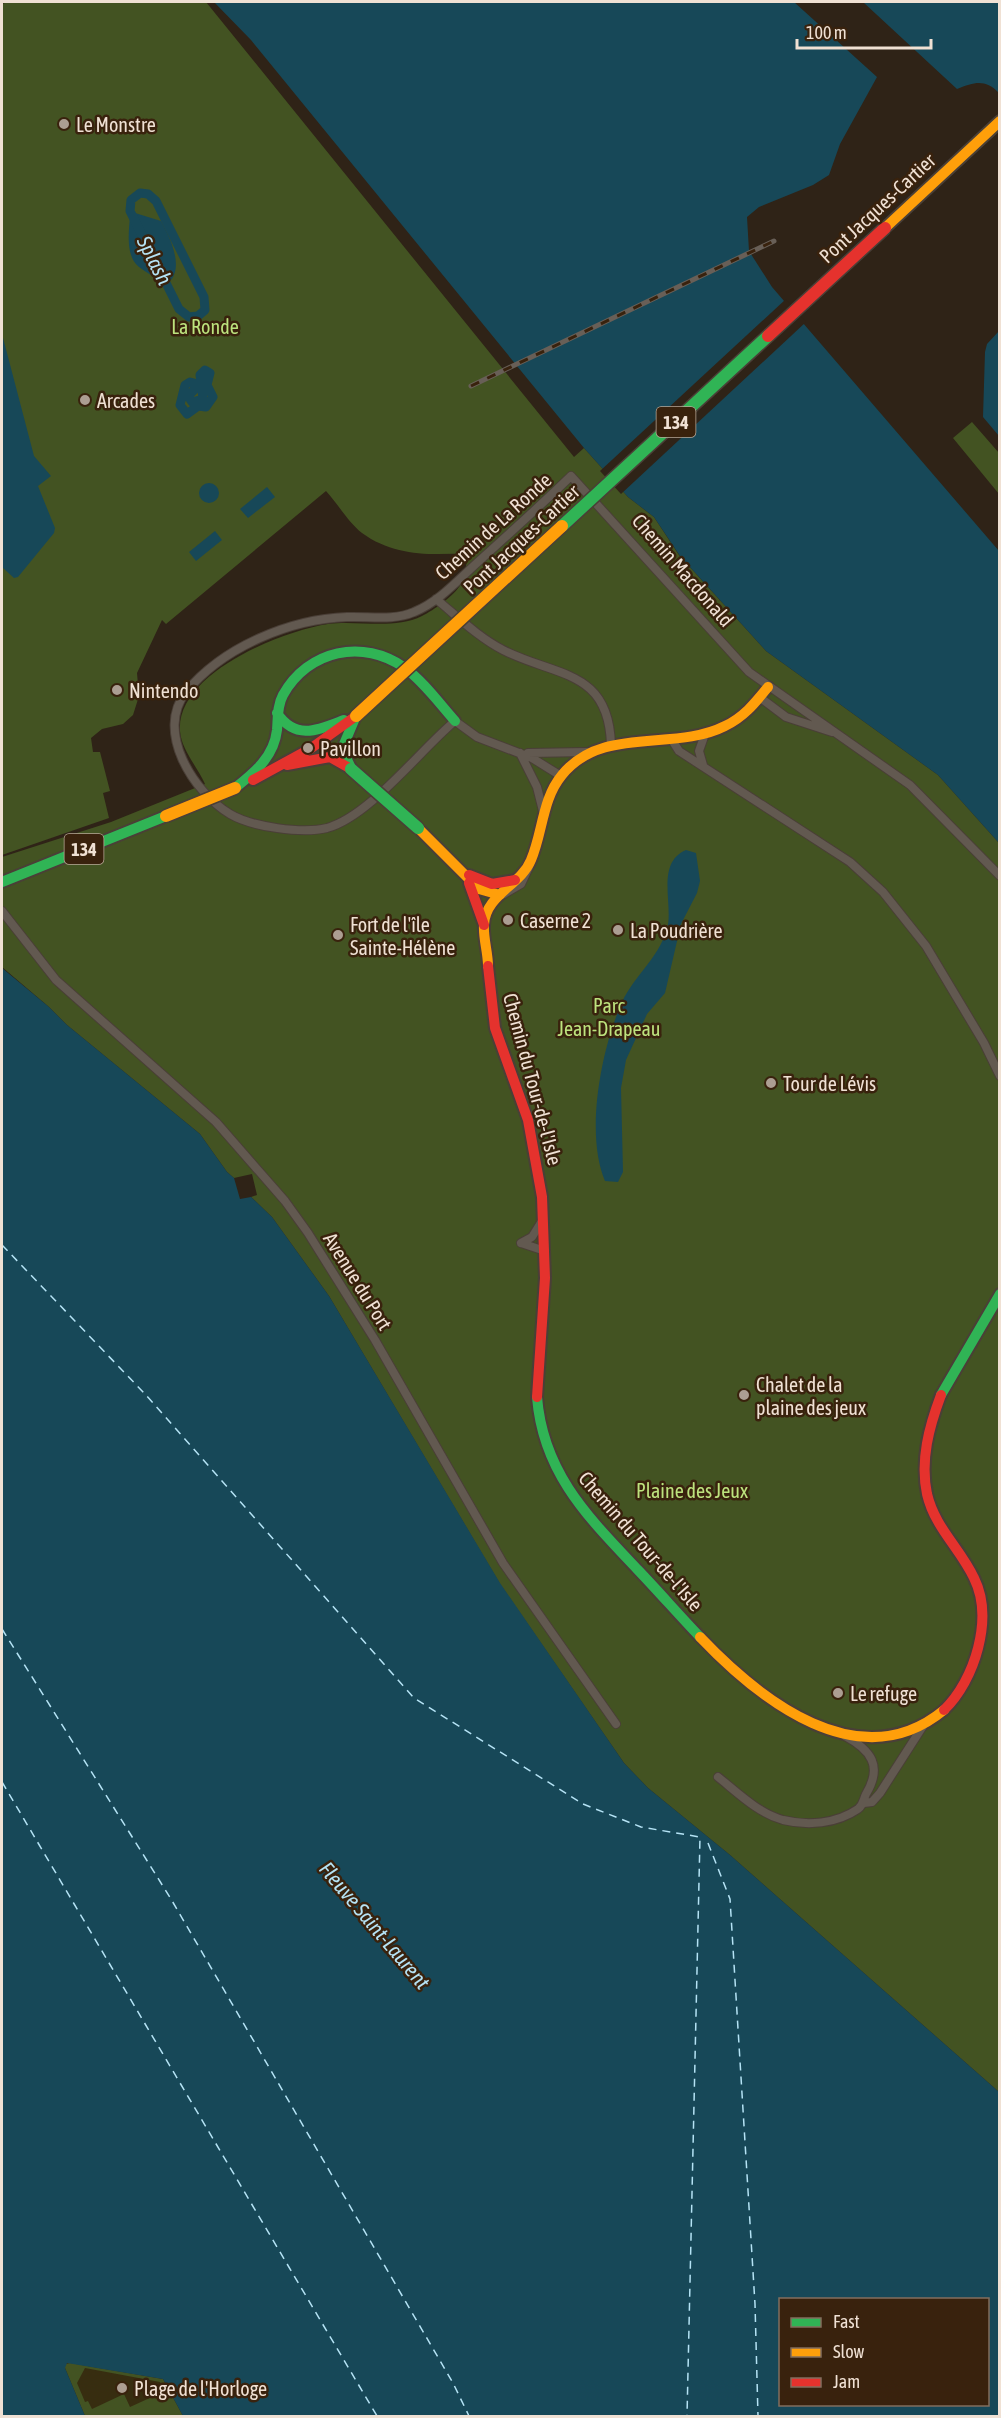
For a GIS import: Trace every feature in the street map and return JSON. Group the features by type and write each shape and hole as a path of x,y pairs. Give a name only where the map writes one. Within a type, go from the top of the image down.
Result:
{"main road":[{"name":"Pont Jacques-Cartier","path":"2,882 235,788 280,766 356,716 999,121"},
{"path":"235,788 269,757 276,735 277,713 290,683 314,661 342,650 361,650 381,654 405,667 454,721"},
{"path":"672,740 705,734 731,722 754,708 765,693"},
{"path":"277,713 288,727 302,732 356,716"},
{"path":"351,769 342,749 356,716"},
{"name":"Chemin du Tour-de-l'Isle","path":"672,740 611,745 587,752 561,776 549,793 529,864 490,906 484,925 490,1007 499,1041 523,1102 539,1176 545,1251 537,1360 538,1413 542,1435 557,1473 609,1536 730,1668 807,1725 844,1736 885,1736 922,1726 953,1702 972,1672 981,1620 976,1581 948,1540 927,1499 926,1446 934,1413 958,1365 999,1294"},
{"path":"280,766 330,757 351,769 418,828 465,873 479,890 500,895"},
{"path":"465,873 480,882 499,886 515,880"},
{"path":"465,873 484,925"}],"street":[{"name":"Chemin de La Ronde","path":"454,721 356,814 328,828 306,831 243,820 219,807 192,774 173,733 177,707 187,692 219,663 253,642 288,627 329,618 406,616 436,599 571,476"},
{"name":"Chemin Macdonald","path":"571,476 749,672 765,693 793,720 839,734"},
{"name":"Chemin de La Ronde","path":"436,599 492,644 587,684 606,710 611,745"},
{"name":"Chemin Macdonald","path":"765,693 801,706 910,785 999,876"},
{"path":"793,720 801,706"},
{"path":"454,721 477,737 520,753 561,776"},
{"path":"703,765 699,751 705,734"},
{"path":"672,740 679,751 850,862 896,905 926,946 984,1043 999,1076"},
{"path":"520,753 587,752"},
{"path":"520,753 537,787 543,811"},
{"path":"500,895 521,884 530,872 529,864"},
{"name":"Avenue du Port","path":"2,910 56,980 216,1122 285,1201 308,1233 375,1340 502,1563 616,1724"},
{"path":"543,1219 539,1229 521,1243 545,1251"},
{"name":"Chemin du Tour-de-l'Isle","path":"864,1803 872,1802 880,1793 922,1726"},
{"name":"Chemin du Tour-de-l'Isle","path":"718,1778 764,1812 795,1822 835,1820 858,1809 864,1803 874,1775 872,1760 861,1745 844,1736"}],"green space":[{"name":"Parc Jean-Drapeau","path":"8,2 206,2 574,457 584,448 628,497 654,517 679,555 766,651 938,775 999,843 999,2092 730,1855 648,1788 624,1763 500,1584 329,1296 272,1217 251,1197 257,1195 252,1174 234,1178 227,1172 200,1134 67,1025 2,967 2,857 111,822 205,784 187,751 180,731 183,710 195,691 213,674 235,658 308,628 340,623 400,623 422,616 458,589 464,577 469,553 414,553 387,547 357,529 326,491 166,624 162,620 137,673 139,696 133,715 123,724 102,729 91,738 93,752 100,752 110,791 103,793 109,818 2,855 2,4"},
{"path":"972,422 999,453 999,494 953,438"},
{"path":"65,2364 163,2379 183,2416 85,2416 65,2368"}],"sand":[{"name":"Plage de l'Horloge","path":"85,2368 160,2382 165,2391 130,2407 124,2394 92,2409 88,2401 85,2402 77,2383"}],"water":[{"path":"214,2 794,2 877,77 840,144 829,175 813,185 759,207 747,217 749,251 772,287 999,551 999,843 938,775 766,651 680,556 654,517 628,497 584,448 251,40"},
{"path":"863,2 999,2 999,93 989,85 980,83 957,89"},
{"path":"135,213 161,221 174,249 176,266 171,280 163,283 135,262 130,250 129,236 130,216"},
{"path":"999,331 999,436 983,417 985,352 987,344"},
{"path":"2,334 34,456 51,476 38,486 55,528 54,533 18,577 14,578 2,567"},
{"path":"209,483 216,486 219,493 216,500 209,503 202,500 199,493 202,486"},
{"path":"267,487 275,497 248,518 240,509"},
{"path":"215,531 222,540 196,561 189,552"},
{"path":"686,850 696,853 700,881 697,893 681,924 665,993 647,1014 626,1060 621,1088 623,1172 618,1182 605,1181 599,1162 596,1117 607,1047 613,1025 625,997 663,940 669,920 668,875 677,856"},
{"name":"Fleuve Saint-Laurent","path":"2,968 67,1025 200,1134 227,1172 234,1178 240,1199 251,1197 272,1217 329,1296 500,1583 624,1763 648,1788 730,1855 999,2092 999,2416 183,2416 163,2379 67,2363 65,2368 85,2416 2,2416"}],"pier":[{"path":"786,299 806,322 621,494 600,471"}],"waterway":[{"name":"Splash","path":"140,193 148,194 156,201 204,297 205,310 198,316 189,317 179,309 130,211 131,200 140,193"},
{"path":"205,370 210,373 207,385 213,397 206,407 198,406 187,414 180,405 185,385 190,382 194,383 195,389 188,396 192,402 203,399 200,375 205,370"}],"ferry route":[{"path":"2,1245 145,1394 414,1698 583,1804 641,1827 700,1837 687,2416"},
{"path":"2,1629 171,1899 453,2383 469,2416"},
{"path":"2,1782 377,2416"},
{"path":"708,1843 730,1899 755,2304 758,2416"}],"railway":[{"path":"471,386 774,241"}],"traffic: fast":[{"path":"562,526 768,336"},
{"path":"235,788 262,764 272,748 280,703 294,680 307,668 338,653 355,651 372,653 405,668 425,686 455,721"},
{"path":"277,713 284,722 292,727 308,731 344,720"},
{"path":"351,768 342,749 355,718"},
{"path":"351,769 418,828"},
{"path":"2,882 166,816"},
{"path":"941,1395 1000,1294"},
{"path":"537,1397 548,1449 571,1492 602,1531 700,1637"}],"traffic: slow":[{"path":"885,228 1000,121"},
{"path":"356,716 562,526"},
{"path":"488,966 484,930 486,915 490,906 520,876 531,860 550,794 562,775 578,760 597,750 618,744 684,738 705,734 725,726 744,714 768,687"},
{"path":"166,816 235,788"},
{"path":"418,828 479,889 500,895"},
{"path":"700,1637 724,1661 781,1706 812,1723 845,1734 878,1737 912,1730 944,1710"}],"traffic: jam":[{"path":"768,336 885,228"},
{"path":"253,780 310,749 356,716"},
{"path":"287,765 330,757 351,769"},
{"path":"469,875 492,884 515,880"},
{"path":"469,883 484,925"},
{"path":"488,966 495,1028 528,1120 542,1197 545,1278 537,1397"},
{"path":"941,1395 925,1456 927,1494 942,1528 974,1578 980,1594 982,1611 978,1648 972,1666 965,1682 944,1710"}],"place":[{"name":"Le Monstre","path":"64,124"},
{"name":"Arcades","path":"85,400"},
{"name":"Nintendo","path":"117,690"},
{"name":"Pavillon","path":"308,748"},
{"name":"Caserne 2","path":"508,920"},
{"name":"La Poudrière","path":"618,930"},
{"name":"Fort de l'île Sainte-Hélène","path":"338,935"},
{"name":"Tour de Lévis","path":"771,1083"},
{"name":"Chalet de la plaine des jeux","path":"744,1395"},
{"name":"Le refuge","path":"838,1693"},
{"name":"Plage de l'Horloge","path":"122,2388"}],"park label":[{"name":"La Ronde","path":"205,326"},
{"name":"Plaine des Jeux","path":"692,1490"}]}
